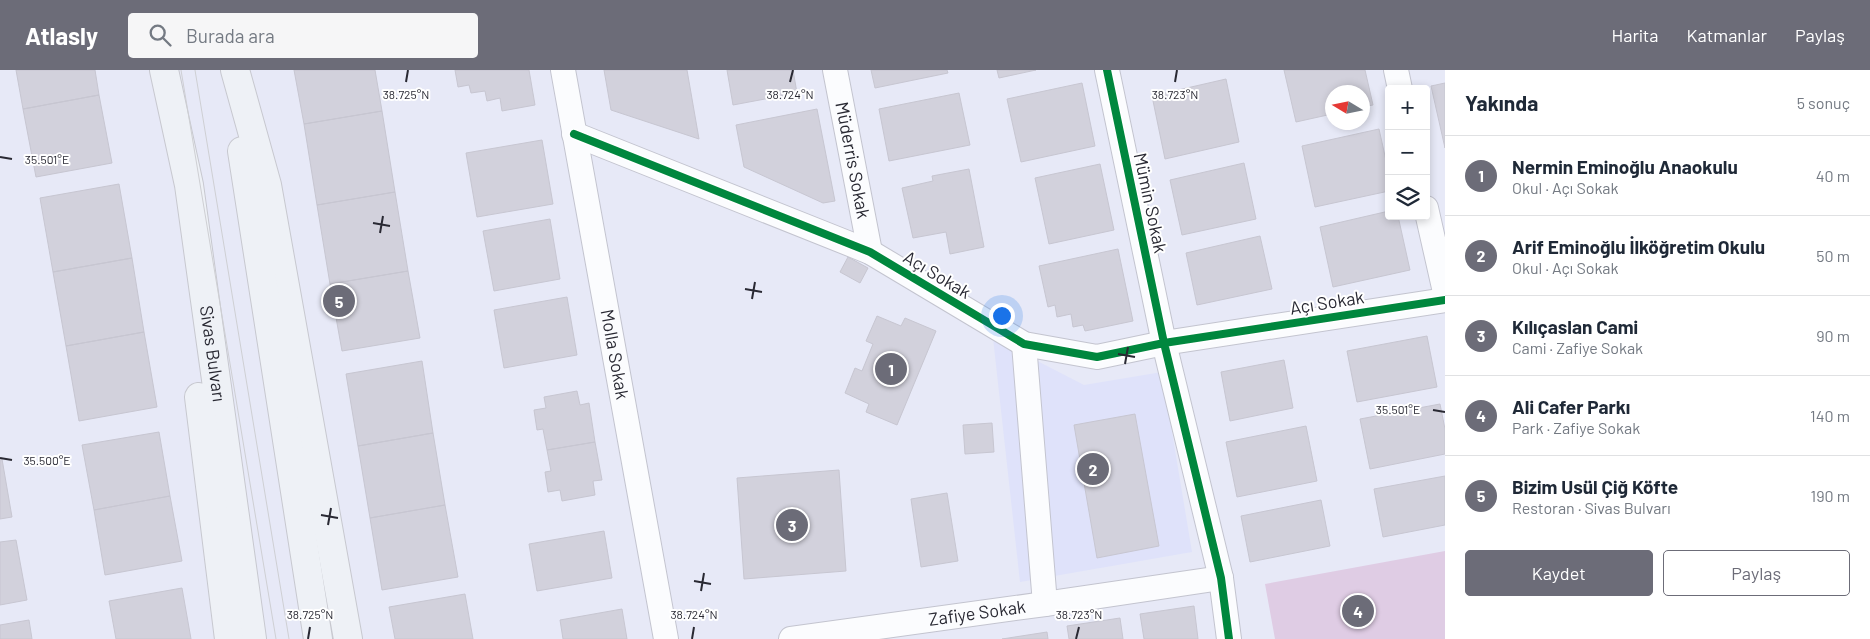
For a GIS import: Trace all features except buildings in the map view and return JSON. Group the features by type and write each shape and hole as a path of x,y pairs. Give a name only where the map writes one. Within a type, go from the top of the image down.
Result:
{"highway":[{"path":"162,70 229,639"},
{"name":"Sivas Bulvarı","path":"162,70 189,185 252,639"},
{"path":"230,70 318,639"},
{"path":"235,70 267,185 348,639"}],"street":[{"name":"Molla Sokak","path":"563,70 666,639"},
{"name":"Müderris Sokak","path":"835,70 870,252"},
{"name":"Mümin Sokak","path":"1107,70 1164,343 1221,578 1229,639"},
{"path":"1396,70 1399,85"},
{"name":"Açı Sokak","path":"574,134 870,252 1024,344 1097,357 1164,343 1445,300"},
{"path":"1429,220 1445,292"},
{"path":"1024,344 1045,604"},
{"name":"Zafiye Sokak","path":"791,639 1221,578"}],"shaded area":[{"path":"993,338 1084,385 1162,372 1192,552 1020,582"},
{"path":"1445,551 1445,639 1275,639 1265,584"}],"tram line":[{"path":"181,70 276,639"},
{"path":"195,70 289,639"}],"cycle path":[{"path":"1107,70 1164,343 1221,578 1229,639"},
{"path":"574,134 870,252 1024,344 1097,357 1164,343 1445,300"}],"place":[{"name":"Bizim Usül Çiğ Köfte","path":"339,301"},
{"name":"Nermin Eminoğlu Anaokulu","path":"891,369"},
{"name":"Arif Eminoğlu İlköğretim Okulu","path":"1093,469"},
{"name":"Kılıçaslan Cami","path":"792,525"},
{"name":"Ali Cafer Parkı","path":"1358,611"}]}
